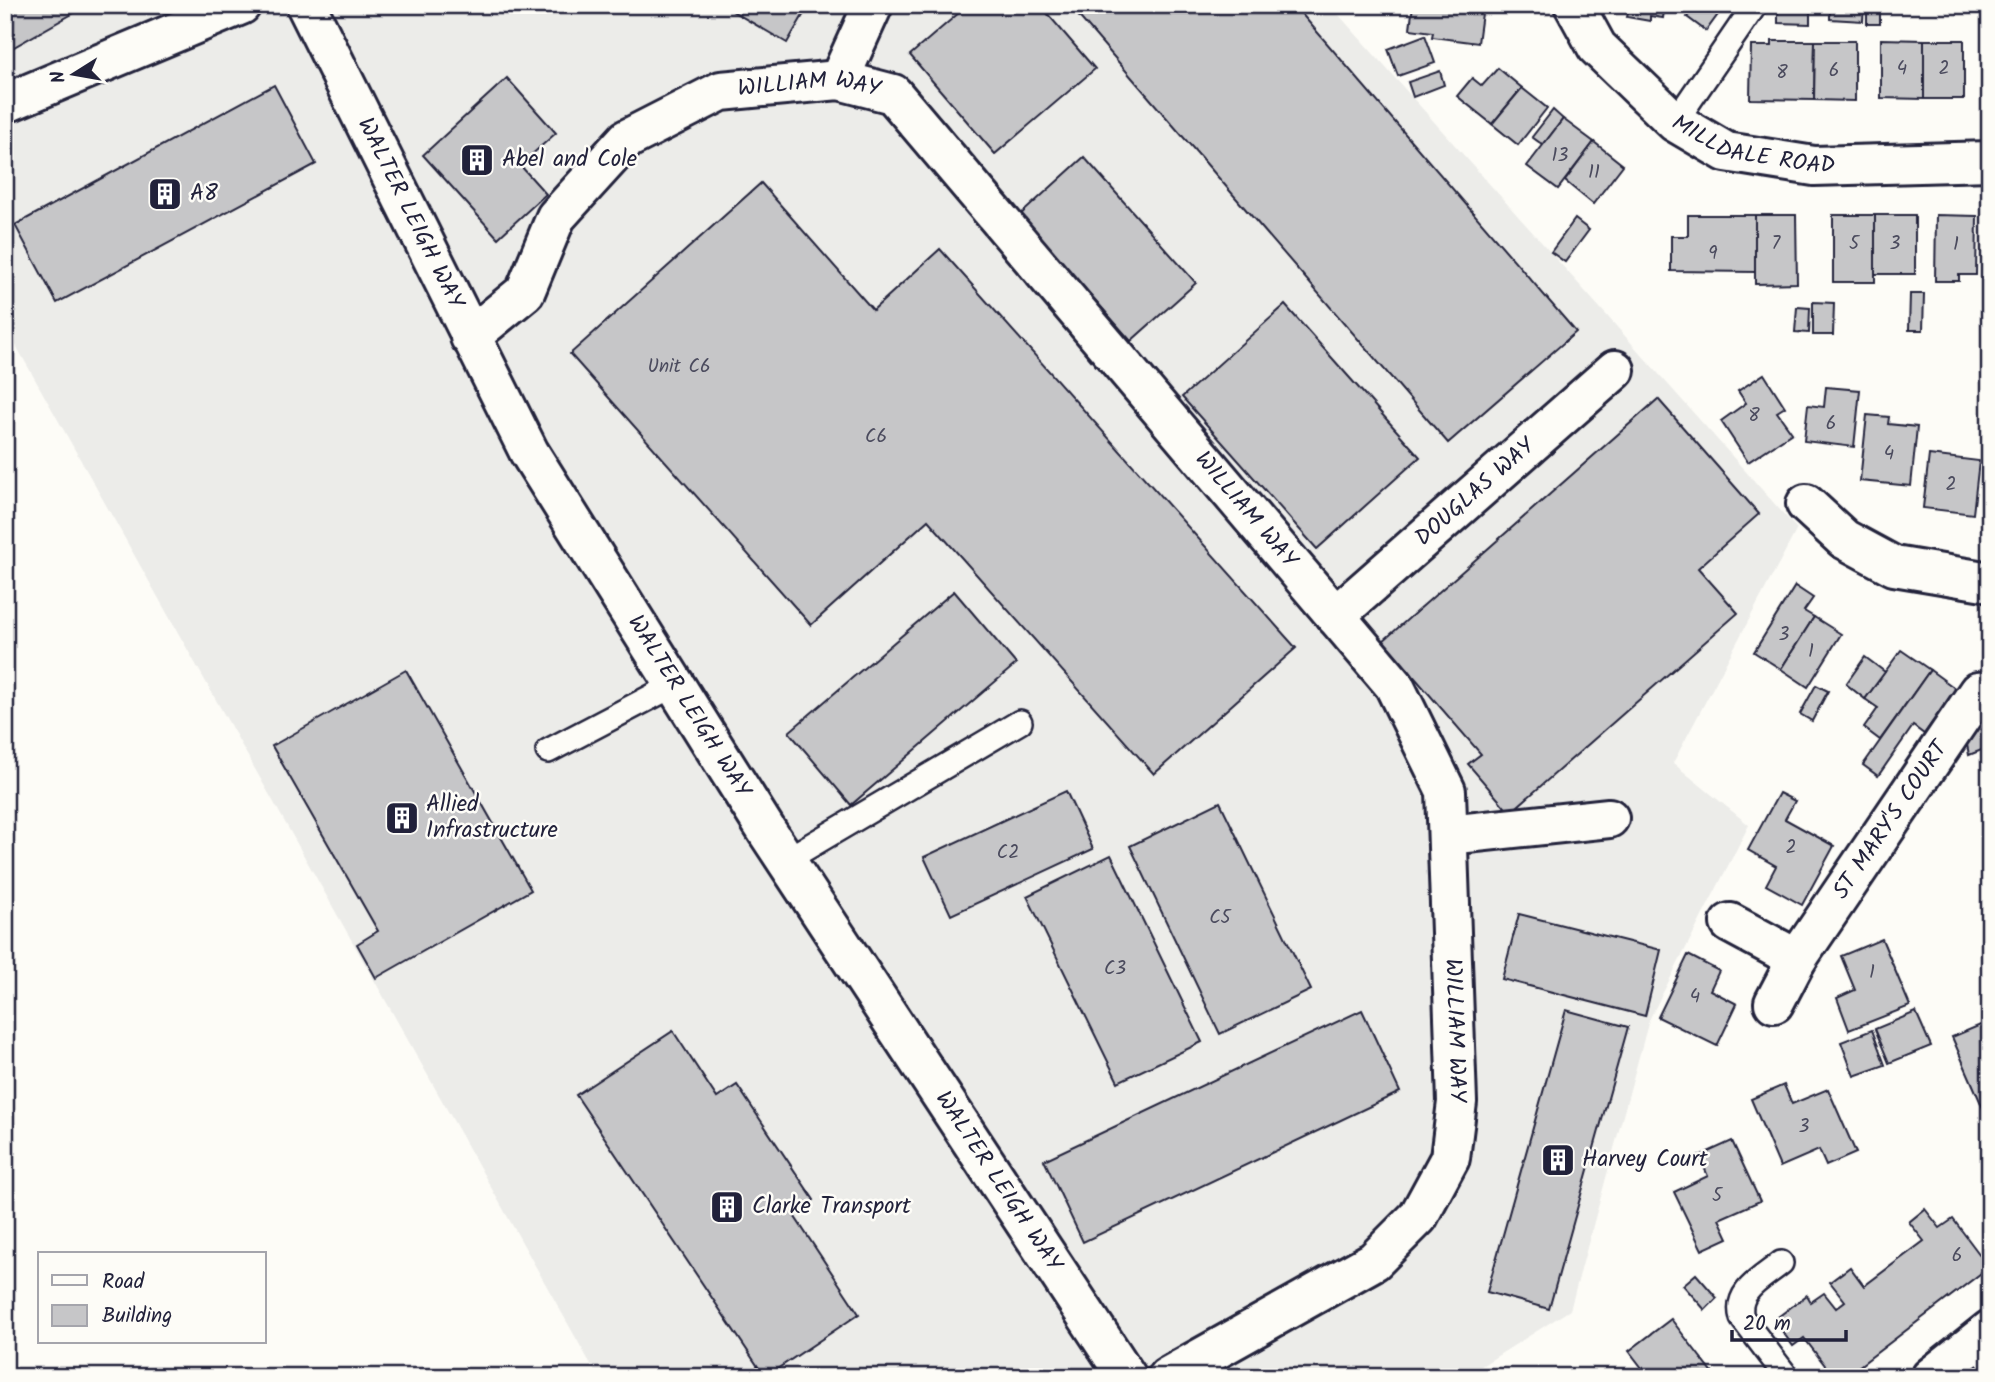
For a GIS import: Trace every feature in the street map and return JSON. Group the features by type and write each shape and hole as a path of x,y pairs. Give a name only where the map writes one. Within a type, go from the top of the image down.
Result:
{"street":[{"path":"11,101 241,5"},
{"name":"WALTER LEIGH WAY","path":"306,5 529,452 786,860 1127,1377"},
{"path":"839,80 873,5"},
{"name":"MILLDALE ROAD","path":"1574,5 1597,47 1675,122 1726,152 1814,166 1990,161"},
{"name":"WILLIAM WAY","path":"470,337 525,292 556,217 627,139 722,90 839,80 893,94 1394,685 1446,791 1457,1102 1450,1158 1418,1217 1374,1261 1167,1377"},
{"name":"DOUGLAS WAY","path":"1335,616 1615,370"},
{"path":"1806,504 1844,539 1894,566 1990,582"},
{"name":"ST MARY'S COURT","path":"1774,1003 1797,959 1978,692 1990,691"},
{"path":"1448,835 1609,818"},
{"path":"1730,923 1797,959"},
{"path":"1931,1377 1985,1344"}],"lane":[{"path":"1675,122 1755,5"},
{"path":"548,751 676,684"},
{"path":"786,860 1020,722"},
{"path":"1781,1263 1744,1293 1740,1301 1740,1311 1742,1318 1787,1377"}],"shaded area":[{"path":"5,5 1330,5 1797,529 1673,763 1749,825 1649,1020 1570,1310 1464,1377 598,1377 5,326"}],"building":[{"path":"5,5 88,5 5,52"},
{"path":"722,5 809,5 787,43"},
{"path":"968,5 1040,5 1095,69 995,154 910,55"},
{"path":"1069,5 1294,5 1576,332 1448,443"},
{"path":"1413,5 1483,6 1478,43 1432,37 1433,32 1410,29"},
{"path":"1615,5 1665,5 1663,18 1650,16 1650,21 1627,17 1628,13 1614,10"},
{"path":"1696,5 1725,5 1706,31 1687,17"},
{"path":"1778,5 1810,5 1810,24 1778,23"},
{"path":"1830,5 1864,5 1863,21 1830,19"},
{"path":"1867,5 1880,5 1880,24 1867,24"},
{"path":"1425,35 1435,63 1398,76 1388,49"},
{"path":"1881,39 1924,40 1924,99 1881,98"},
{"path":"1924,40 1964,40 1964,99 1924,99"},
{"path":"1772,41 1815,41 1814,100 1750,99 1751,46 1772,46"},
{"path":"1815,41 1855,41 1855,101 1814,100"},
{"path":"1498,68 1522,88 1492,124 1457,96 1472,78 1482,86"},
{"path":"1440,71 1444,85 1413,97 1408,82"},
{"name":"Abel and Cole","path":"507,78 556,133 520,165 546,194 498,238 423,155"},
{"name":"A8","path":"274,85 316,164 57,303 15,225"},
{"path":"1522,88 1547,108 1518,145 1492,124"},
{"path":"1553,110 1563,119 1543,145 1532,137"},
{"path":"1563,119 1594,142 1558,189 1527,166"},
{"path":"1594,142 1623,165 1593,204 1565,181"},
{"path":"1084,157 1196,283 1131,341 1020,215"},
{"path":"761,183 873,310 940,249 1296,648 1154,774 928,520 811,625 570,354"},
{"path":"1688,215 1755,215 1755,272 1671,271 1671,236 1688,236"},
{"path":"1755,215 1796,215 1797,283 1755,284"},
{"path":"1833,215 1875,215 1875,282 1833,282"},
{"path":"1875,215 1915,215 1915,274 1875,274"},
{"path":"1936,215 1977,216 1976,275 1959,275 1959,281 1935,281"},
{"path":"1575,219 1589,230 1565,262 1551,252"},
{"path":"1910,294 1924,294 1923,330 1909,330"},
{"path":"1813,302 1834,303 1833,335 1813,335"},
{"path":"1285,305 1420,457 1317,549 1182,397"},
{"path":"1797,307 1810,308 1809,333 1795,332"},
{"path":"1764,374 1785,407 1777,412 1792,433 1748,462 1721,421 1746,403 1738,391"},
{"path":"1826,387 1860,390 1854,447 1804,441 1808,405 1824,407"},
{"path":"1658,399 1759,514 1698,568 1738,613 1510,813 1468,764 1481,754 1383,641"},
{"path":"1867,415 1889,417 1888,424 1917,427 1911,486 1860,481"},
{"path":"1929,455 1979,461 1973,514 1923,508"},
{"path":"1795,586 1813,598 1804,611 1814,617 1781,669 1754,652"},
{"path":"954,591 1016,664 851,805 789,732"},
{"path":"1814,617 1841,634 1808,687 1781,669"},
{"path":"1901,650 1930,670 1880,740 1864,728 1878,708 1865,699"},
{"path":"1865,657 1885,672 1865,699 1846,684"},
{"name":"Allied Infrastructure","path":"406,670 531,890 376,978 357,944 378,931 272,746"},
{"path":"1930,670 1956,689 1924,734 1913,726 1878,776 1863,765"},
{"path":"1816,685 1828,691 1812,721 1800,714"},
{"path":"1990,717 1990,768 1984,749 1969,755 1965,734 1976,721"},
{"path":"1066,791 1093,849 951,915 924,857"},
{"path":"1779,793 1795,801 1785,819 1834,846 1802,905 1766,885 1776,866 1748,850"},
{"path":"1220,802 1311,990 1220,1034 1130,846"},
{"path":"1111,855 1202,1042 1118,1082 1027,896"},
{"path":"1519,914 1661,950 1645,1016 1502,979"},
{"path":"1882,939 1910,1006 1849,1030 1837,998 1855,990 1841,956"},
{"path":"1688,955 1719,971 1710,990 1737,1004 1717,1046 1658,1017"},
{"path":"1362,1010 1400,1092 1083,1242 1044,1160"},
{"name":"Harvey Court","path":"1566,1010 1628,1027 1549,1309 1487,1292"},
{"path":"1916,1012 1931,1046 1889,1063 1875,1029"},
{"path":"1990,1021 1990,1124 1952,1037"},
{"path":"1872,1030 1885,1065 1854,1076 1841,1042"},
{"name":"Clarke Transport","path":"673,1031 717,1098 737,1085 814,1200 793,1214 859,1314 765,1377 576,1095"},
{"path":"1784,1085 1792,1104 1828,1089 1856,1153 1826,1166 1819,1150 1780,1167 1751,1099"},
{"path":"1732,1141 1760,1201 1719,1219 1728,1238 1702,1250 1674,1192 1708,1176 1699,1156"},
{"path":"1925,1209 1940,1228 1953,1219 1989,1267 1845,1377 1834,1377 1804,1338 1793,1346 1774,1320 1807,1295 1811,1302 1824,1293 1836,1308 1845,1301 1830,1282 1850,1267 1864,1286 1924,1241 1909,1222"},
{"path":"1696,1274 1717,1298 1705,1310 1683,1285"},
{"path":"1671,1319 1714,1375 1712,1377 1649,1377 1629,1351"}],"place":[{"name":"Abel and Cole","path":"477,160"},
{"name":"A8","path":"165,194"},
{"name":"Allied Infrastructure","path":"402,818"},
{"name":"Harvey Court","path":"1558,1160"},
{"name":"Clarke Transport","path":"727,1207"}]}
